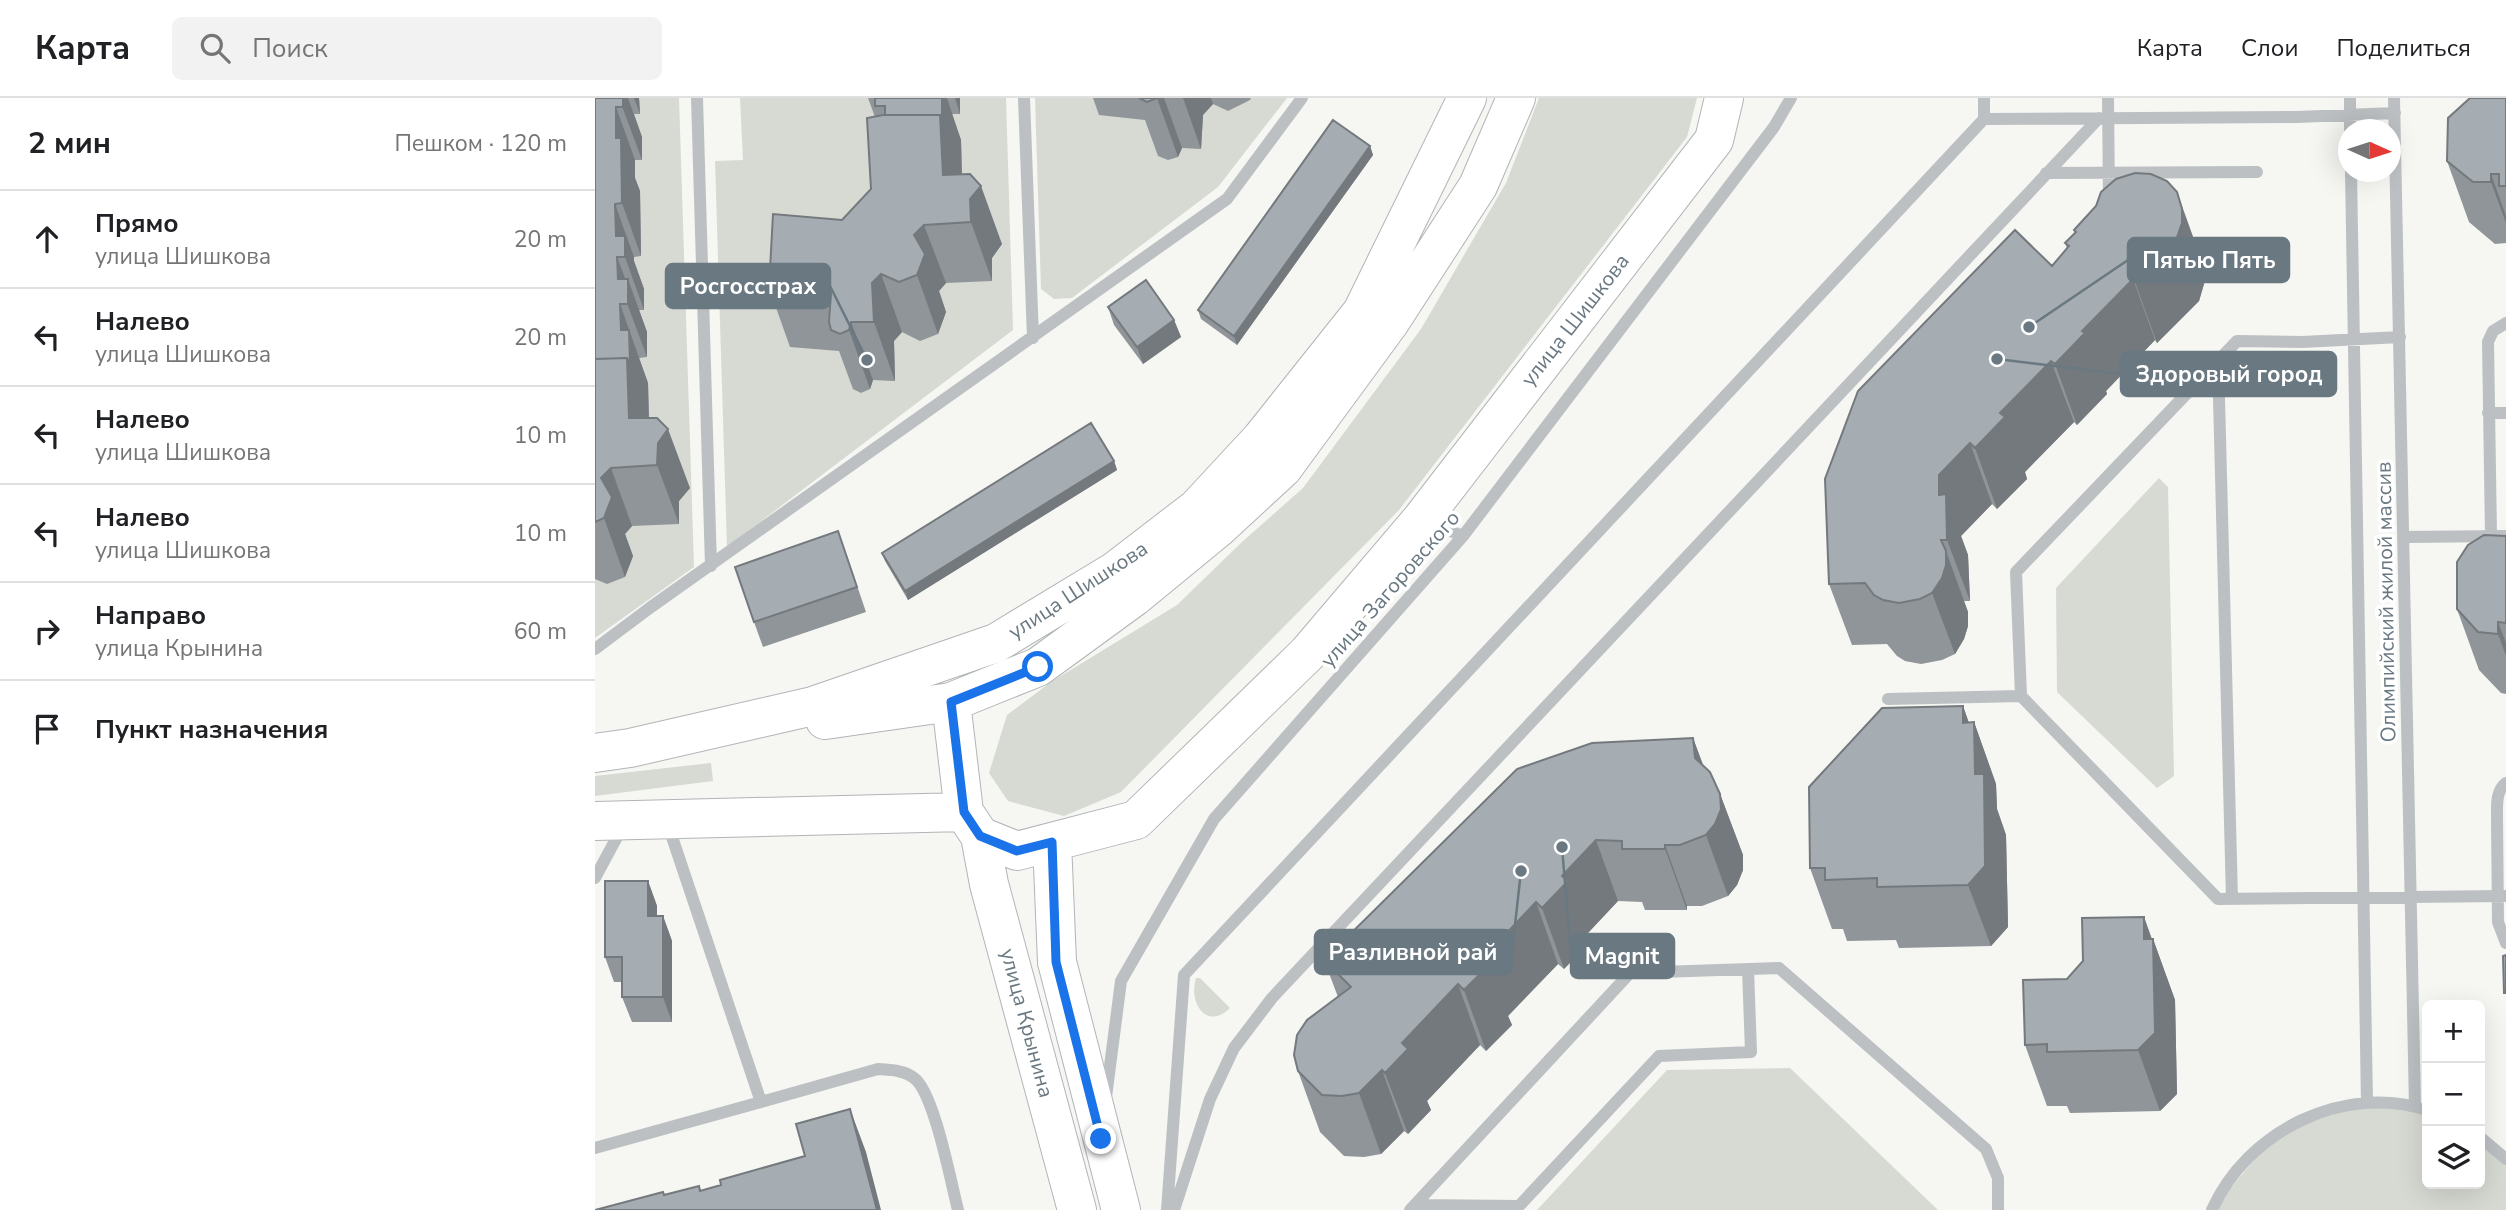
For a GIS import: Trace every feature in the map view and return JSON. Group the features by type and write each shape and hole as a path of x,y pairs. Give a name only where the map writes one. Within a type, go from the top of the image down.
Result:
{"main road":[{"name":"улица Шишкова","path":"612,751 951,702 1038,667 1144,588 1218,528 1283,468 1390,323 1478,186 1516,98"},
{"name":"улица Шишкова","path":"611,820 760,818 972,824 1017,851 1136,820 1307,654 1421,520 1714,140 1724,98"},
{"name":"улица Шишкова","path":"612,751 813,706 996,643 1115,571 1187,516 1261,439 1362,312 1460,100"},
{"path":"951,702 972,824"},
{"name":"улица Крынина","path":"972,824 1077,1210"},
{"name":"улица Крынина","path":"1052,842 1056,962 1121,1210"}],"street":[{"path":"697,98 711,565"},
{"path":"1024,98 1033,338"},
{"path":"595,649 1227,199 1301,98"},
{"name":"улица Загоровского","path":"1101,1139 1121,981 1214,819 1463,536 1774,127 1791,98"},
{"path":"1167,1210 1184,975 1984,119 1984,98"},
{"path":"2108,98 2104,118 2109,212"},
{"path":"2350,98 2350,119"},
{"name":"Олимпийский жилой массив","path":"2212,1210 2220,1193 2245,1160 2277,1133 2314,1114 2367,1103 2421,1108 2411,896 2395,98"},
{"path":"1984,119 2297,117 2395,113"},
{"path":"1174,1210 1210,1099 1234,1048 1272,998 2046,173 2104,118"},
{"path":"2046,173 2256,172"},
{"name":"Олимпийский жилой массив","path":"2351,182 2367,1103"},
{"path":"2491,536 2488,342 2493,331 2506,323"},
{"path":"2400,337 2302,342 2237,341 2016,572 2021,696 2218,899 2502,896"},
{"path":"2218,360 2232,899"},
{"path":"2488,413 2506,413"},
{"path":"1421,520 1463,536"},
{"path":"2404,537 2506,536"},
{"path":"1888,699 2021,696"},
{"path":"2506,783 2501,787 2497,799 2502,896 2498,922 2506,943"},
{"path":"665,818 761,1102"},
{"path":"595,878 611,820"},
{"path":"1413,1207 1630,973 1779,968 1986,1149 1999,1178 1998,1210"},
{"path":"1413,1207 1519,1206 1659,1056 1751,1052 1748,969"},
{"path":"595,1149 878,1069 897,1070 916,1079 930,1101 958,1210"},
{"path":"2485,1141 2506,1159"}],"shaded area":[{"path":"595,98 679,98 694,567 595,638"},
{"path":"740,98 1006,98 1013,330 727,547 715,161 743,160"},
{"path":"1035,98 1287,98 1218,187 1072,298 1054,299 1041,289"},
{"path":"1539,98 1697,98 1687,137 1399,510 1121,792 1064,816 1008,801 989,773 1007,715 1051,682 1177,605 1303,488 1421,329 1506,183"},
{"path":"2159,478 2168,487 2174,776 2157,788 2057,692 2056,588"},
{"path":"711,763 713,781 595,796 595,776"},
{"path":"1196,978 1200,978 1230,1008 1214,1016 1202,1011 1195,997"},
{"path":"1790,1068 1938,1210 1537,1210 1667,1070"},
{"path":"2367,1103 2422,1109 2422,1189 2485,1189 2485,1141 2506,1159 2506,1210 2212,1210 2277,1133"}],"building":[{"path":"595,98 623,98 623,107 616,107 616,138 621,138 622,203 615,204 616,236 625,236 625,257 617,257 618,279 628,279 628,304 620,304 621,330 629,330 630,364 627,358 595,359"},
{"path":"875,98 942,98 942,120 940,115 885,115 885,106 875,106"},
{"path":"1139,98 1157,98 1147,102"},
{"path":"2470,98 2506,98 2506,186 2499,186 2499,174 2491,174 2491,182 2473,182 2447,161 2448,118"},
{"path":"883,115 940,115 943,175 970,174 981,186 970,199 971,222 924,225 914,235 925,254 917,275 899,282 881,274 872,283 874,322 851,322 849,330 840,334 831,330 829,322 831,293 769,288 773,214 842,220 871,189 867,118"},
{"path":"1333,120 1370,146 1234,336 1198,310"},
{"path":"2135,173 2151,174 2167,181 2177,192 2182,209 2182,223 2176,240 2082,331 2085,333 2055,364 2051,361 2000,413 2005,417 1975,448 1970,443 1939,475 1939,495 1946,494 1947,540 1941,540 1946,551 1946,565 1942,578 1932,593 1920,599 1899,603 1874,595 1865,583 1829,584 1825,479 1858,391 2015,230 2052,266 2069,246 2065,243 2076,232 2074,230 2096,206 2101,192 2116,179"},
{"path":"1146,280 1174,320 1137,347 1108,307"},
{"path":"627,358 629,418 657,418 668,429 658,443 657,465 611,468 601,478 612,497 604,518 595,522 595,359"},
{"path":"1091,423 1114,461 905,591 882,553"},
{"path":"838,531 857,587 754,622 735,567"},
{"path":"2484,535 2506,536 2506,623 2498,622 2498,634 2478,632 2457,609 2457,562 2468,545"},
{"path":"1963,706 1963,723 1974,722 1975,774 1984,774 1985,866 1968,885 1877,887 1877,878 1825,880 1825,868 1810,868 1809,787 1882,708"},
{"path":"1693,738 1695,758 1710,772 1720,794 1721,809 1715,824 1706,835 1680,845 1665,845 1665,849 1622,849 1622,841 1596,840 1562,876 1568,881 1542,908 1536,902 1483,958 1489,964 1477,977 1464,990 1458,984 1402,1043 1408,1049 1385,1073 1382,1070 1359,1093 1342,1096 1322,1095 1298,1071 1294,1055 1297,1035 1307,1020 1351,987 1324,960 1517,769 1592,743"},
{"path":"605,881 648,881 648,916 663,916 663,997 622,997 622,957 605,957"},
{"path":"2144,917 2144,939 2153,939 2155,1033 2138,1050 2047,1052 2047,1044 2025,1045 2023,980 2067,979 2083,961 2082,918"},
{"path":"2506,955 2506,993 2504,993 2503,956"},
{"path":"850,1109 877,1210 595,1210 663,1192 664,1195 699,1186 700,1191 721,1185 720,1180 805,1156 796,1124"}],"place":[{"name":"Пятью Пять","path":"2029,327"},
{"name":"Здоровый город","path":"1997,359"},
{"name":"Росгосстрах","path":"867,360"},
{"name":"Magnit","path":"1562,847"},
{"name":"Разливной рай","path":"1521,871"}],"route":[{"path":"1038,667 951,702 964,812 980,836 1017,851 1052,842 1056,962 1101,1139"}]}
